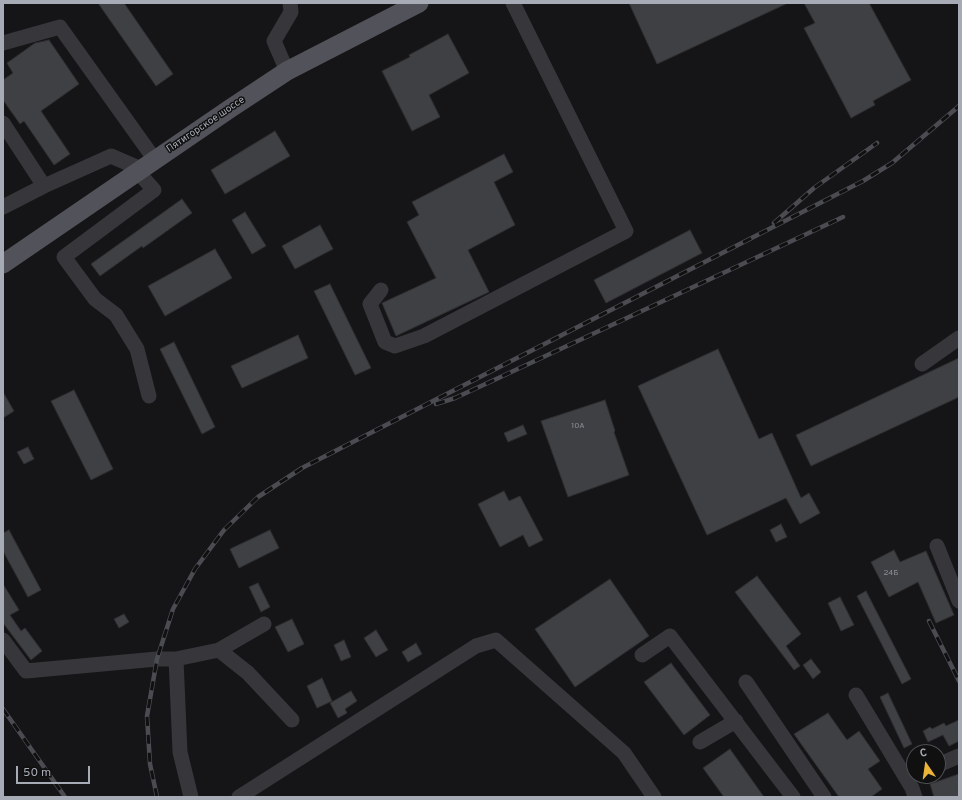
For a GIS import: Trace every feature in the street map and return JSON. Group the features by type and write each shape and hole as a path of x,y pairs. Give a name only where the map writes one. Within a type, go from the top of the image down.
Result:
{"main road":[{"name":"Пятигорское шоссе","path":"3,264 287,71 419,3"}],"lane":[{"path":"287,71 274,41 291,12 290,3"},
{"path":"381,290 370,304 385,342 395,346 424,336 626,231 514,3"},
{"path":"3,43 60,27 145,167 154,190 64,257 95,299 116,315 136,349 149,396"},
{"path":"3,124 44,186"},
{"path":"3,207 44,186 111,156 145,167"},
{"path":"922,364 959,338"},
{"path":"937,546 959,601"},
{"path":"3,640 26,671 157,659 176,659 220,650 264,624"},
{"path":"642,655 670,636 793,797"},
{"path":"239,797 476,646 496,640 624,753 654,797"},
{"path":"220,650 248,673 292,720"},
{"path":"176,659 180,752 191,797"},
{"path":"746,682 824,797"},
{"path":"856,695 906,771"},
{"path":"700,742 736,721"},
{"path":"946,762 959,756"},
{"path":"911,784 915,797"}],"building":[{"path":"98,3 124,3 173,74 156,86"},
{"path":"629,3 788,3 657,64"},
{"path":"804,3 869,3 911,80 873,101 875,105 851,118 804,28 815,23"},
{"path":"448,34 469,73 429,95 440,117 412,131 382,71 410,57 409,55"},
{"path":"49,40 79,84 41,111 70,154 54,165 24,121 20,124 3,100 3,80 13,73 7,63 35,43"},
{"path":"275,131 290,156 225,194 211,170"},
{"path":"504,154 513,172 494,182 515,225 468,250 489,292 396,336 382,303 436,278 407,222 419,215 412,202"},
{"path":"182,199 192,213 100,276 91,264"},
{"path":"245,212 266,246 252,254 232,220"},
{"path":"320,225 333,249 295,269 282,246"},
{"path":"690,230 702,253 606,303 594,280"},
{"path":"215,249 232,278 165,316 148,286"},
{"path":"330,284 371,368 355,375 314,291"},
{"path":"298,335 308,358 242,388 231,366"},
{"path":"174,342 215,427 202,434 160,349"},
{"path":"718,349 759,439 772,433 801,498 809,493 820,513 800,524 786,498 707,535 638,386"},
{"path":"959,358 959,397 811,466 796,435"},
{"path":"74,390 113,469 91,480 51,401"},
{"path":"3,392 14,411 3,418"},
{"path":"605,400 629,475 568,497 541,421"},
{"path":"523,425 527,434 508,442 504,433"},
{"path":"28,447 34,459 24,464 17,452"},
{"path":"504,491 509,501 520,496 543,540 529,547 523,535 500,547 478,504"},
{"path":"781,524 787,537 776,542 770,530"},
{"path":"9,530 41,590 28,597 3,551 3,533"},
{"path":"270,530 279,548 239,568 230,549"},
{"path":"894,550 900,562 926,551 954,615 936,623 918,582 889,597 871,562"},
{"path":"757,576 801,634 786,646 800,666 794,670 735,592"},
{"path":"610,579 649,636 575,687 535,629"},
{"path":"258,583 270,607 261,612 249,587"},
{"path":"3,584 19,610 10,615 21,631 25,628 42,651 31,660 3,623"},
{"path":"866,591 911,679 902,684 857,596"},
{"path":"840,597 854,625 841,631 828,603"},
{"path":"124,614 129,622 119,628 114,619"},
{"path":"292,619 304,644 288,652 275,627"},
{"path":"376,630 388,650 376,657 364,638"},
{"path":"344,640 351,657 341,661 334,645"},
{"path":"416,643 422,654 408,662 402,652"},
{"path":"811,659 821,672 813,679 803,665"},
{"path":"671,663 710,715 684,735 644,682"},
{"path":"322,678 332,701 317,708 307,686"},
{"path":"351,691 357,701 345,709 347,713 338,718 330,703"},
{"path":"888,693 912,744 906,744 906,747 904,748 880,697"},
{"path":"828,713 847,740 859,731 880,761 868,769 882,789 871,797 839,797 794,734"},
{"path":"959,720 959,741 949,746 943,735 928,742 923,731 930,727 932,729 944,723 946,726"},
{"path":"730,749 764,797 724,797 703,768"},
{"path":"959,774 959,797 934,797 930,784 946,784 946,778"}],"railway":[{"path":"157,797 150,764 147,716 157,659 173,609 195,569 224,530 258,497 302,468 863,181 892,163 959,106"},
{"path":"774,223 814,188 877,143"},
{"path":"436,404 455,398 843,217"},
{"path":"929,621 959,681"},
{"path":"3,709 65,797"}]}
